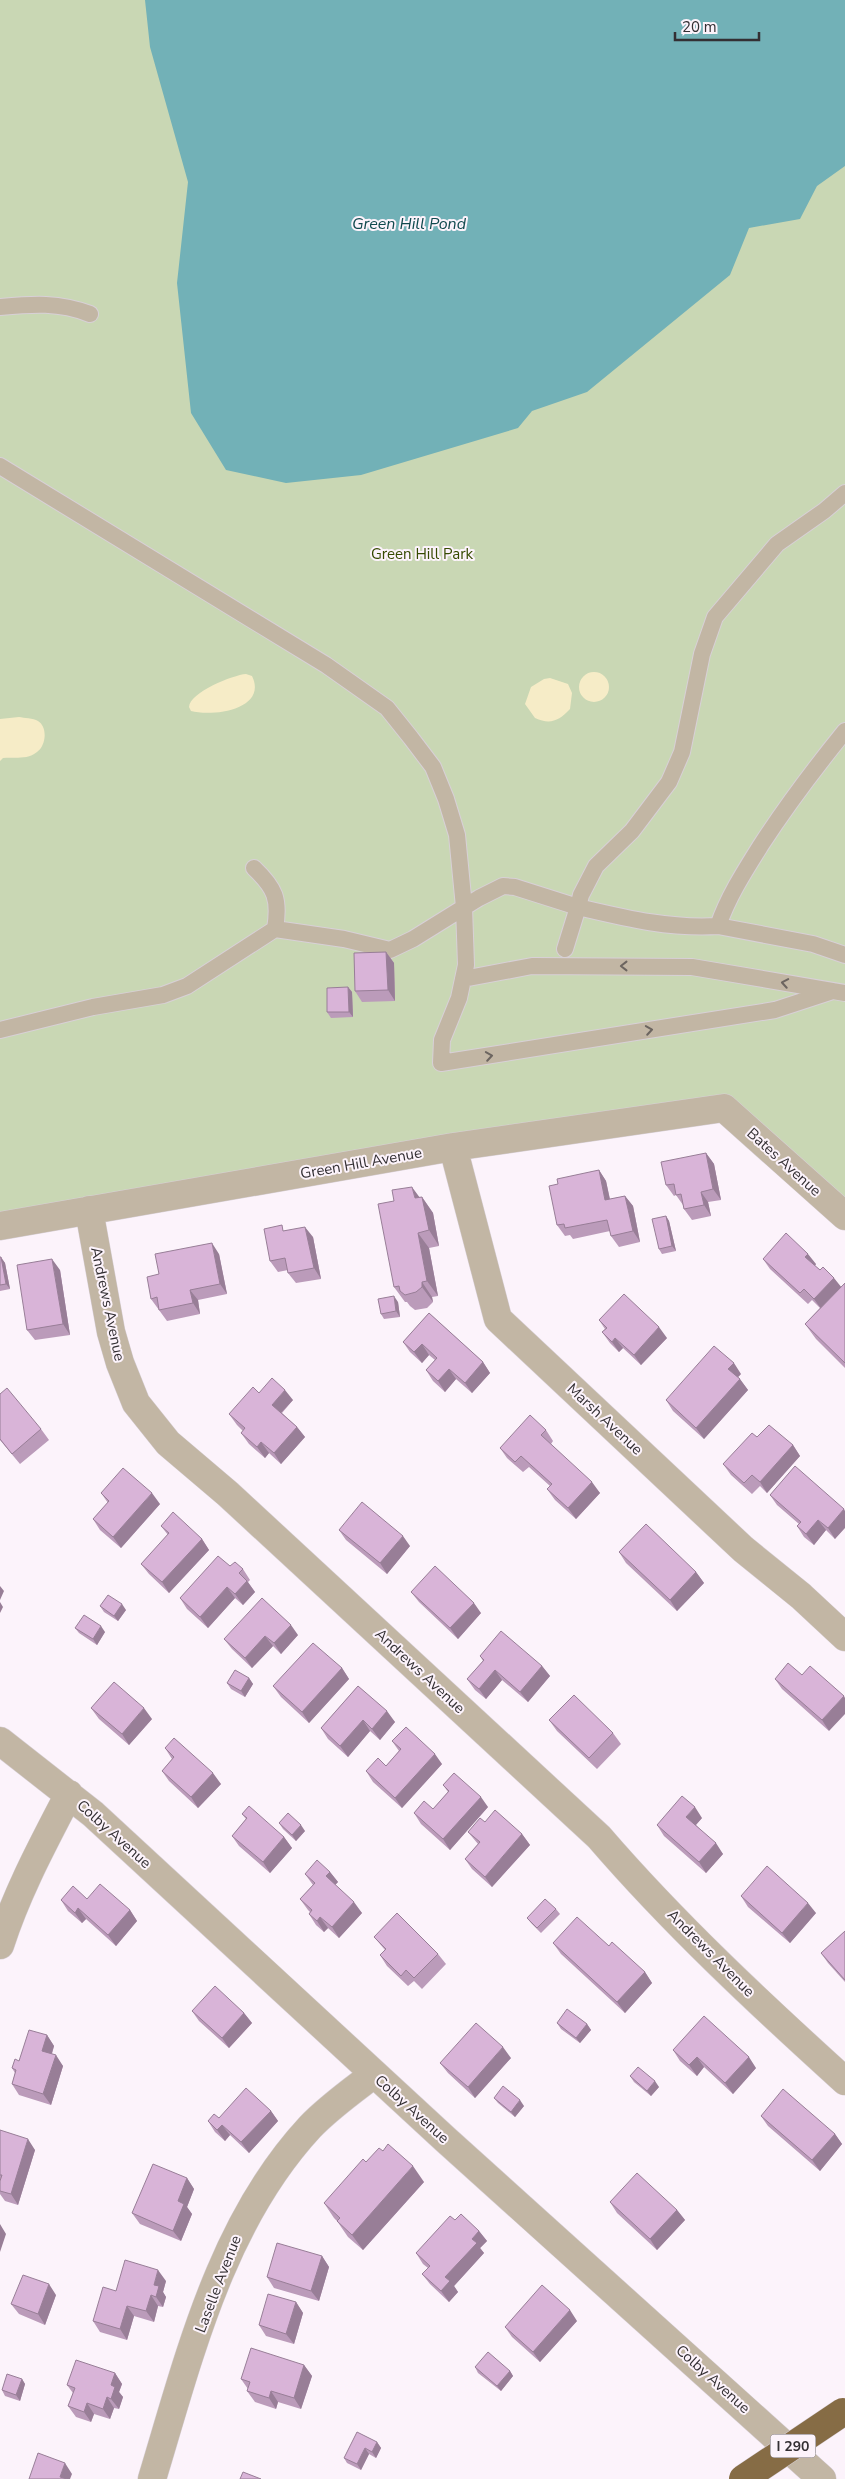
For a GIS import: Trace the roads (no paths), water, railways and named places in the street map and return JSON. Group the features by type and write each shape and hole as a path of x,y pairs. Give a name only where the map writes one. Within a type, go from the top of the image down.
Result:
{"highway":[{"name":"I 290","path":"743,2479 843,2412"}],"street":[{"name":"Green Hill Avenue","path":"0,1226 453,1147 724,1108"},
{"name":"Bates Avenue","path":"724,1108 845,1216"},
{"name":"Marsh Avenue","path":"453,1147 498,1319 743,1549 801,1596 845,1637"},
{"name":"Andrews Avenue","path":"89,1210 111,1332 120,1363 136,1403 168,1444 235,1500 599,1837 624,1867 845,2081"},
{"name":"Colby Avenue","path":"0,1741 69,1794 103,1823 374,2074 822,2479"},
{"path":"0,1945 12,1907 29,1869 69,1794"},
{"name":"Laselle Avenue","path":"152,2479 206,2311 237,2233 273,2174 306,2132 331,2107 374,2074"}],"lane":[{"path":"0,308 30,304 69,306 90,314"},
{"path":"0,466 326,665 387,708 433,768 446,799 457,835 464,907 466,965 459,998 442,1040 441,1063 775,1010 839,992"},
{"path":"565,949 581,895 596,866 632,831 669,782 682,752 702,654 715,617 777,544 824,511 845,493"},
{"path":"718,926 726,902 798,789 845,731"},
{"path":"254,868 270,883 276,897 275,929"},
{"path":"0,1030 93,1007 163,995 187,986 275,929 344,939 390,950 413,940 464,907 503,886 515,887 578,907 647,923 692,928 718,926 813,944 845,954"},
{"path":"463,978 532,966 692,966 839,992"}],"water":[{"name":"Green Hill Pond","path":"145,0 845,0 845,166 817,186 800,219 749,228 730,275 587,392 532,411 518,428 361,475 286,483 226,470 191,413 177,283 188,182 150,47"}],"park label":[{"name":"Green Hill Park","path":"422,554"}]}
